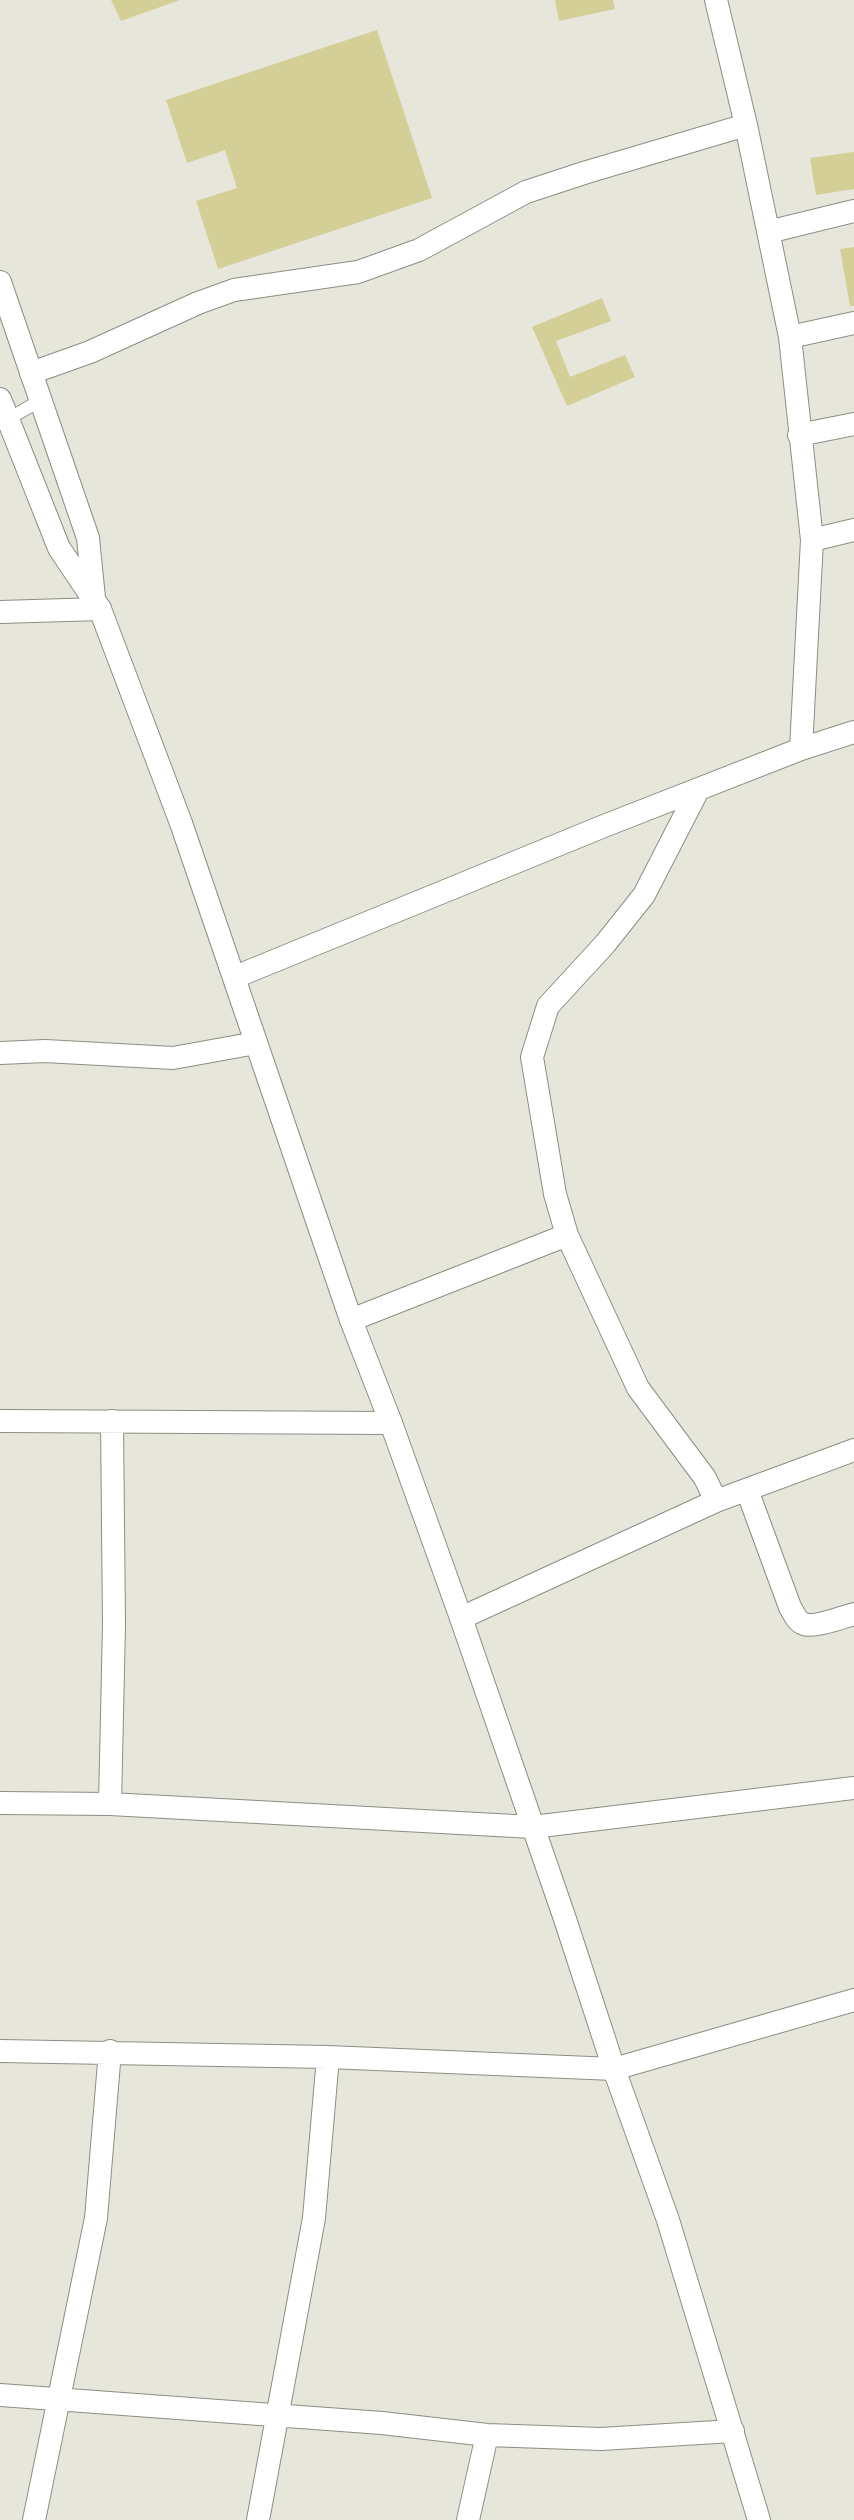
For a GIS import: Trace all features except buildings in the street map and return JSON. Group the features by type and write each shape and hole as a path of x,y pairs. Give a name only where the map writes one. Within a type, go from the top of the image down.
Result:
{"street":[{"path":"716,0 746,125 790,337 799,435 812,540 801,749"},
{"path":"31,373 90,352 198,303 234,290 358,272 419,250 526,192 587,172 746,125"},
{"path":"768,232 854,211"},
{"path":"0,282 88,538 97,605"},
{"path":"790,337 854,323"},
{"path":"3,414 59,548 97,605 168,788 235,977 256,1043 351,1320 391,1422 461,1618 614,2069 671,2227 759,2520"},
{"path":"799,435 854,424"},
{"path":"812,540 854,530"},
{"path":"0,612 97,605"},
{"path":"235,977 801,749 854,732"},
{"path":"698,790 644,895 605,944 548,1006 532,1057 555,1194 566,1235 638,1388 705,1478 716,1501"},
{"path":"0,1053 45,1051 174,1058 256,1043"},
{"path":"351,1320 566,1235"},
{"path":"0,1421 391,1422"},
{"path":"110,1804 114,1624 112,1421"},
{"path":"461,1618 716,1501 854,1450"},
{"path":"747,1490 790,1607 799,1621 804,1625 814,1624 854,1614"},
{"path":"0,1803 110,1804 532,1827 854,1788"},
{"path":"0,2051 110,2051 328,2057 614,2069 854,2000"},
{"path":"34,2520 61,2399 96,2218 110,2051"},
{"path":"258,2520 276,2415 314,2218 328,2057"},
{"path":"0,2395 382,2423 487,2435 601,2439 733,2431"},
{"path":"468,2520 487,2435"}],"lane":[{"path":"3,414 41,400"}]}
